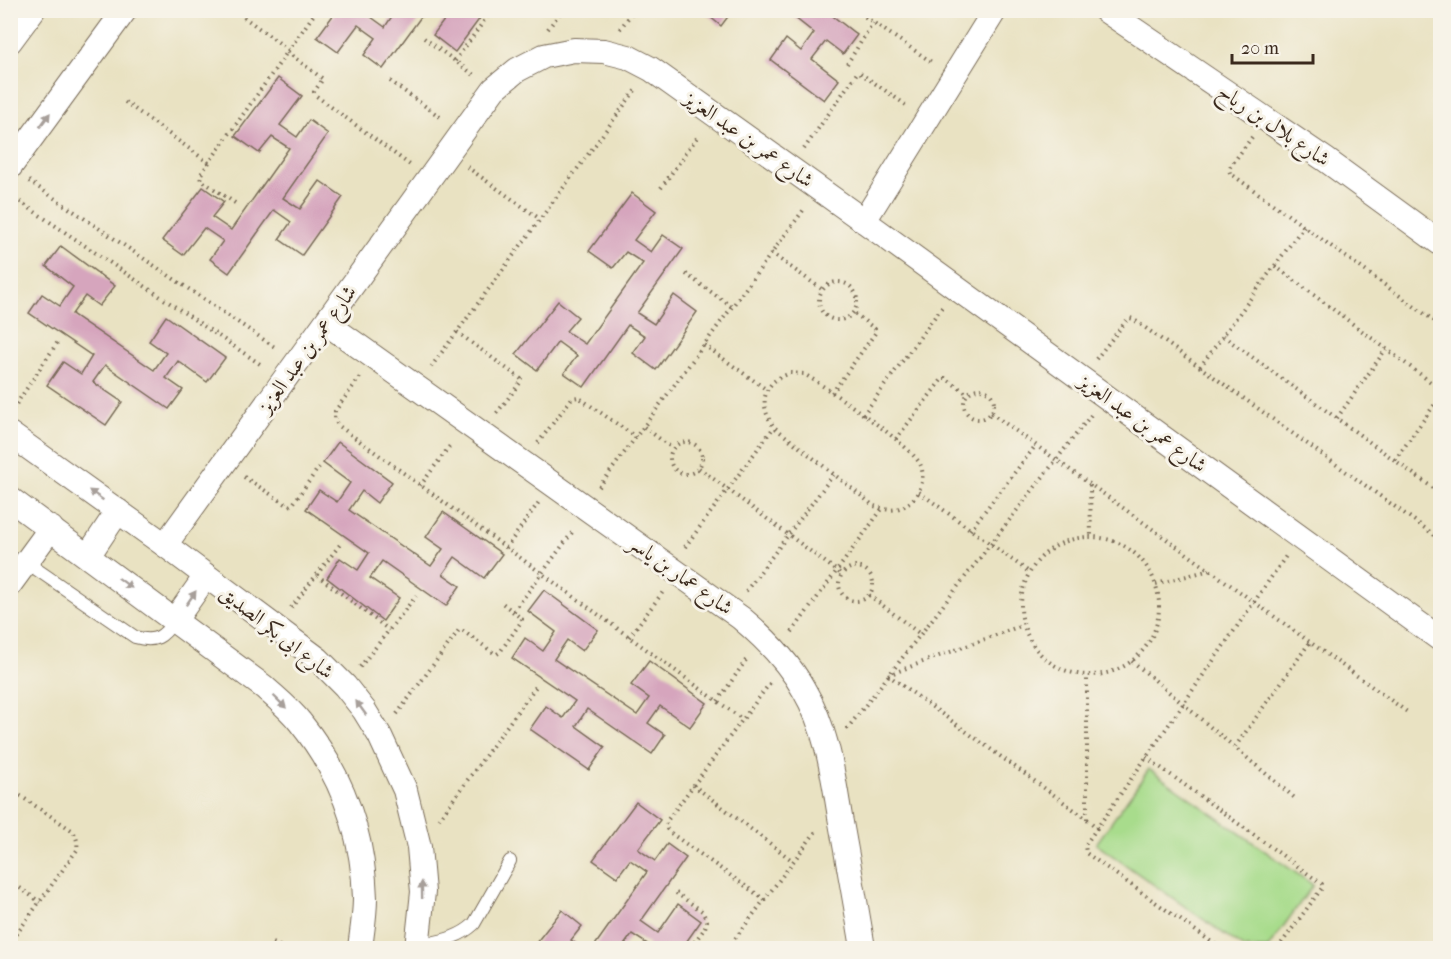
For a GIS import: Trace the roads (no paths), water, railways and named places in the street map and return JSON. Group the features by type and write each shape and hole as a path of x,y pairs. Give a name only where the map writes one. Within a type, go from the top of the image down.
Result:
{"street":[{"path":"10,41 33,10"},
{"path":"15,171 125,10"},
{"path":"864,220 995,10"},
{"name":"شارع بلال بن رباح","path":"1105,10 1326,160 1440,243"},
{"name":"شارع عمر بن عبد العزيز","path":"165,545 494,89 517,70 544,56 574,50 604,51 628,57 651,69 864,220 1440,639"},
{"name":"شارع عمار بن ياسر","path":"326,323 731,611 776,650 805,690 819,720 829,752 863,948"},
{"name":"شارع ابى بكر الصديق","path":"10,434 277,628 318,659 345,686 380,736 405,790 419,847 423,892 417,947"},
{"path":"10,499 264,687 299,721 328,760 349,805 361,852 365,900 360,948"},
{"path":"88,556 118,511"},
{"path":"10,584 51,528"},
{"path":"175,620 206,576"}],"lane":[{"path":"26,562 135,637 147,640 158,638 175,620"},
{"path":"417,947 454,938 474,924 510,861"}]}
